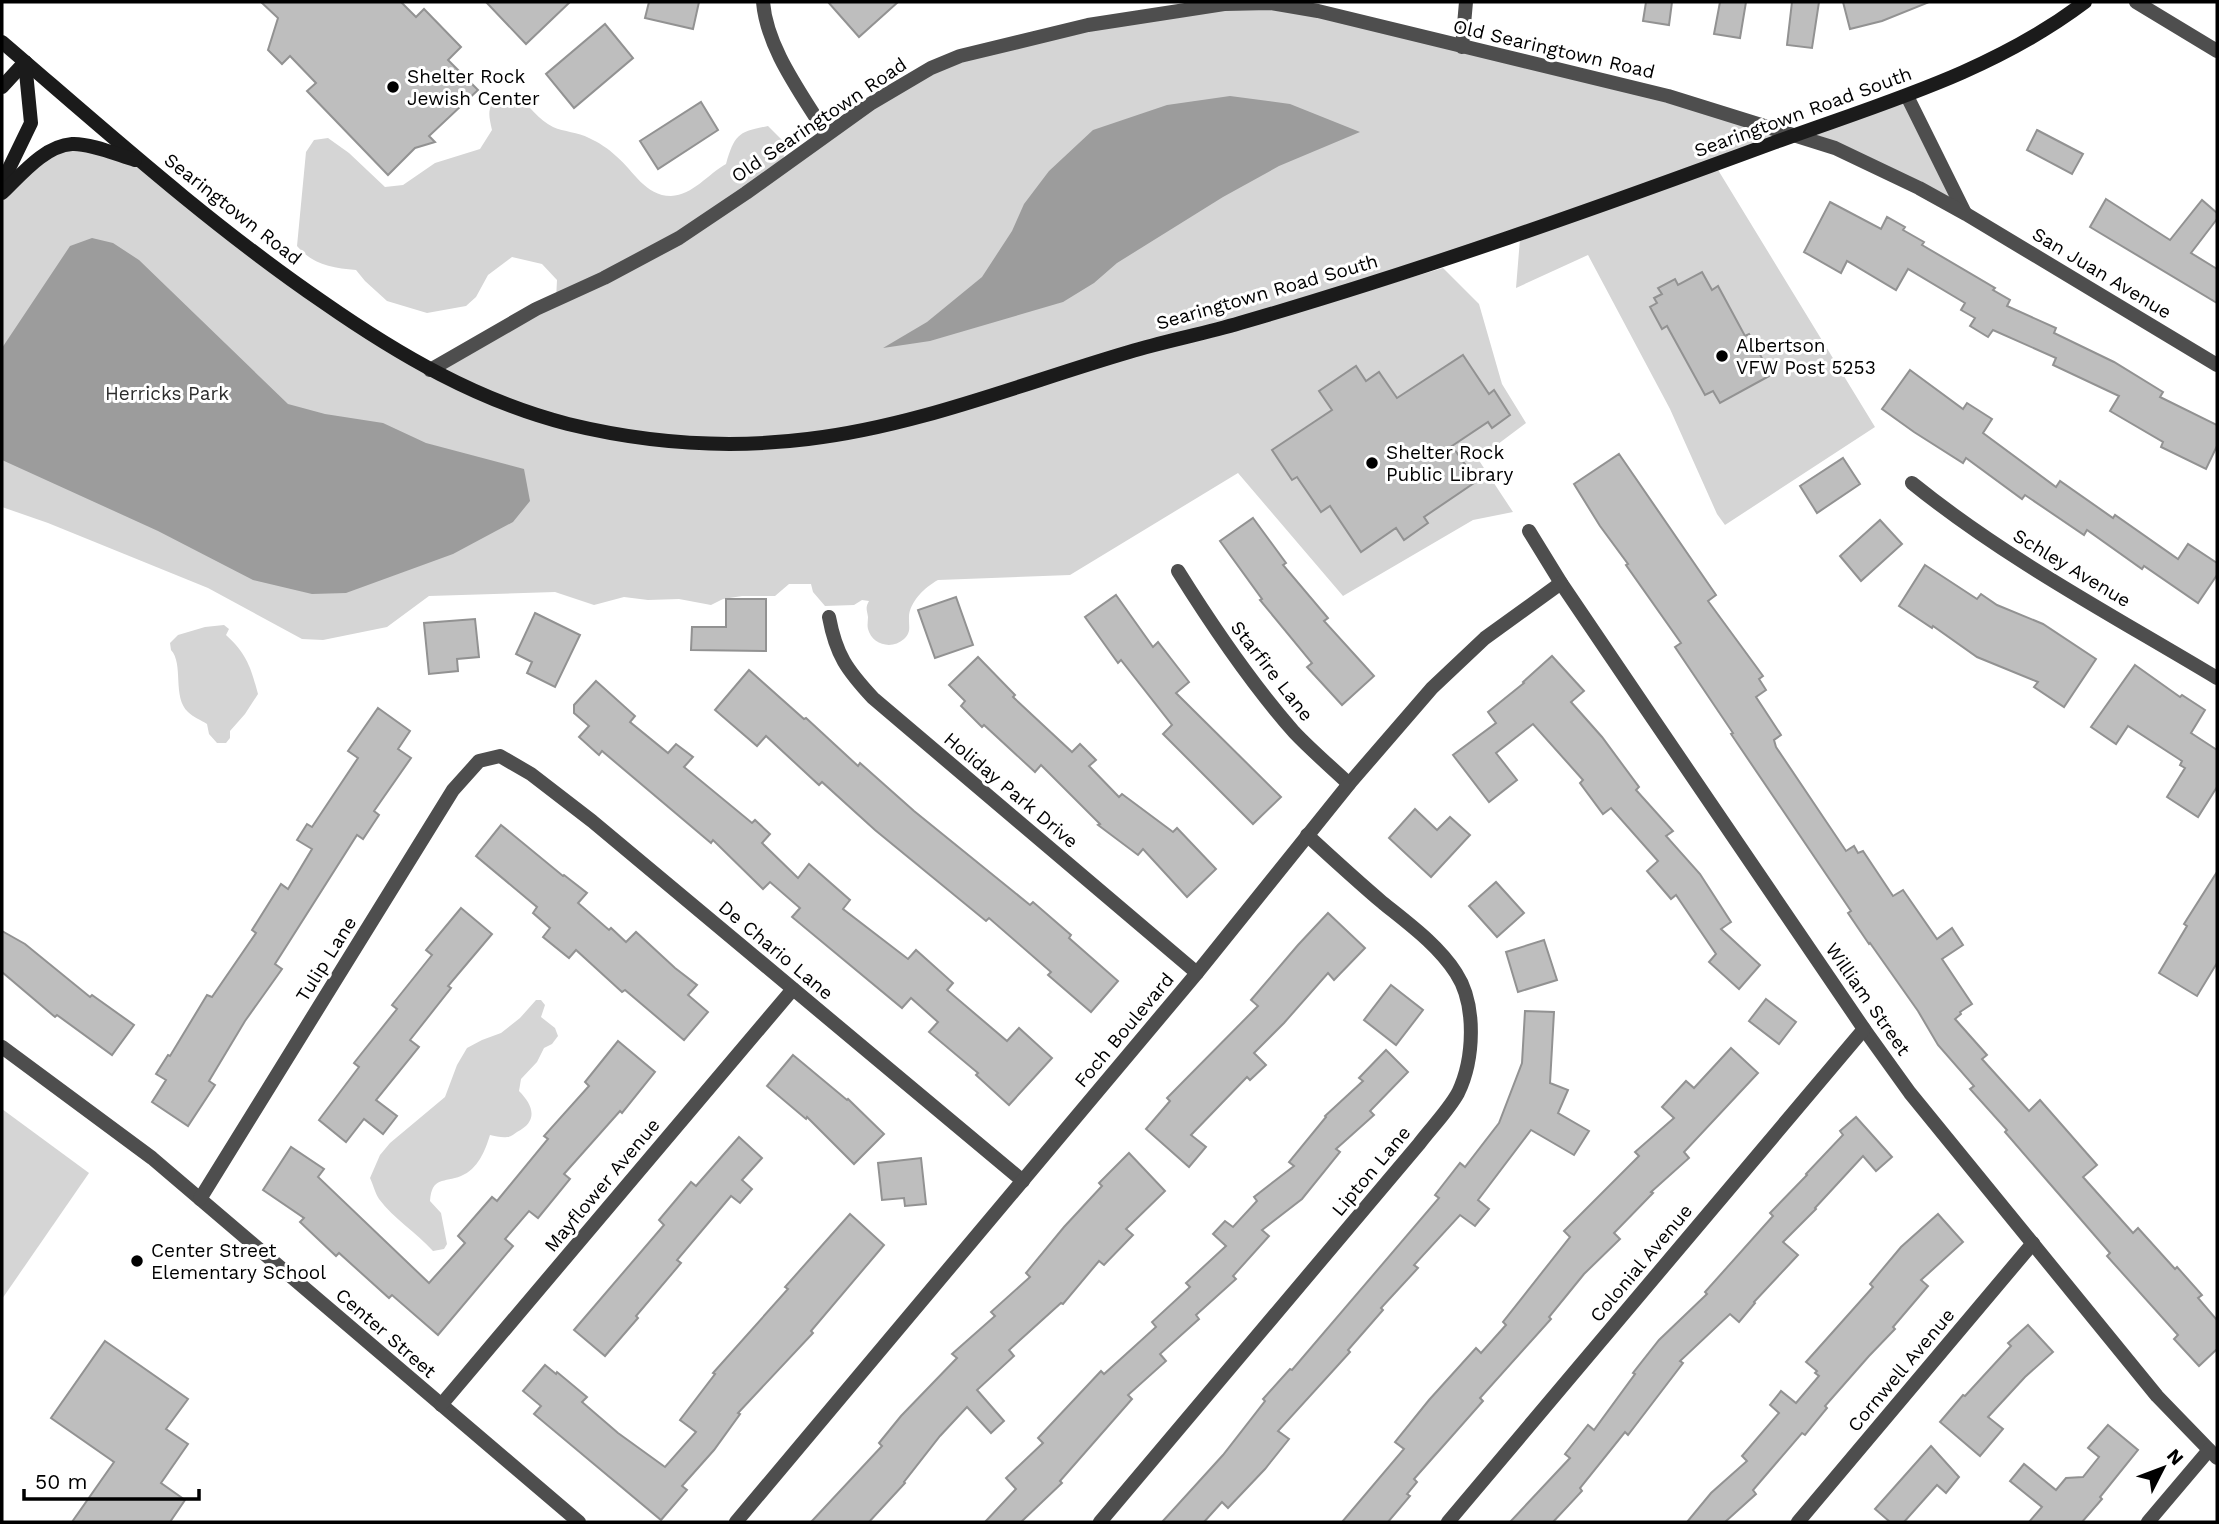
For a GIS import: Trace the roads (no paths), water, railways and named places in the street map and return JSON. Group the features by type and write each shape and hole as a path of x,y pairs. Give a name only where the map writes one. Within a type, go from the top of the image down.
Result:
{"main road":[{"name":"Searingtown Road South","path":"430,370 484,396 520,409 567,423 633,437 727,444 840,435 933,414 1134,350 1237,324 1442,259 1676,179 1964,74 2030,39 2085,2"},
{"name":"Searingtown Road","path":"2,42 141,162 287,277 396,351 430,370"},
{"path":"2,87 24,62"},
{"path":"2,183 31,124 24,62"},
{"path":"2,193 46,153 71,144 96,148 141,162"}],"street":[{"path":"763,2 764,15 774,42 826,134"},
{"path":"1462,47 1466,2"},
{"path":"2136,2 2217,51"},
{"name":"Old Searingtown Road","path":"430,370 536,309 679,239 826,134 899,85 931,68 960,56 1088,25 1224,4 1270,4 1318,11 1668,96 1794,135"},
{"path":"1907,96 1966,214"},
{"name":"San Juan Avenue","path":"1794,135 1835,148 1919,188 2217,365"},
{"name":"Schley Avenue","path":"1912,483 1944,509 2008,552 2217,678"},
{"name":"William Street","path":"1529,531 1561,583 1910,1093 2157,1396 2213,1454"},
{"name":"Starfire Lane","path":"1178,571 1254,685 1296,734 1349,784"},
{"name":"Foch Boulevard","path":"736,1522 1197,973 1349,784 1432,688 1485,638 1561,583"},
{"name":"Holiday Park Drive","path":"829,617 833,641 840,658 873,698 1197,973"},
{"name":"De Chario Lane","path":"500,756 531,774 593,821 1023,1181"},
{"name":"Tulip Lane","path":"200,1199 453,790 479,761 500,756"},
{"name":"Lipton Lane","path":"1100,1522 1419,1144 1457,1093 1468,1064 1471,1037 1467,1000 1458,975 1433,944 1307,835"},
{"name":"Mayflower Avenue","path":"441,1405 793,989"},
{"name":"Colonial Avenue","path":"1448,1522 1864,1029"},
{"name":"Center Street","path":"2,1047 152,1158 579,1522"},
{"name":"Cornwell Avenue","path":"1798,1522 2033,1243"},
{"path":"2148,1522 2213,1454"}],"place":[{"name":"Shelter Rock Jewish Center","path":"393,87"},
{"name":"Albertson VFW Post 5253","path":"1722,356"},
{"name":"Shelter Rock Public Library","path":"1372,463"},
{"name":"Center Street Elementary School","path":"137,1261"}],"park label":[{"name":"Herricks Park","path":"167,393"}]}
